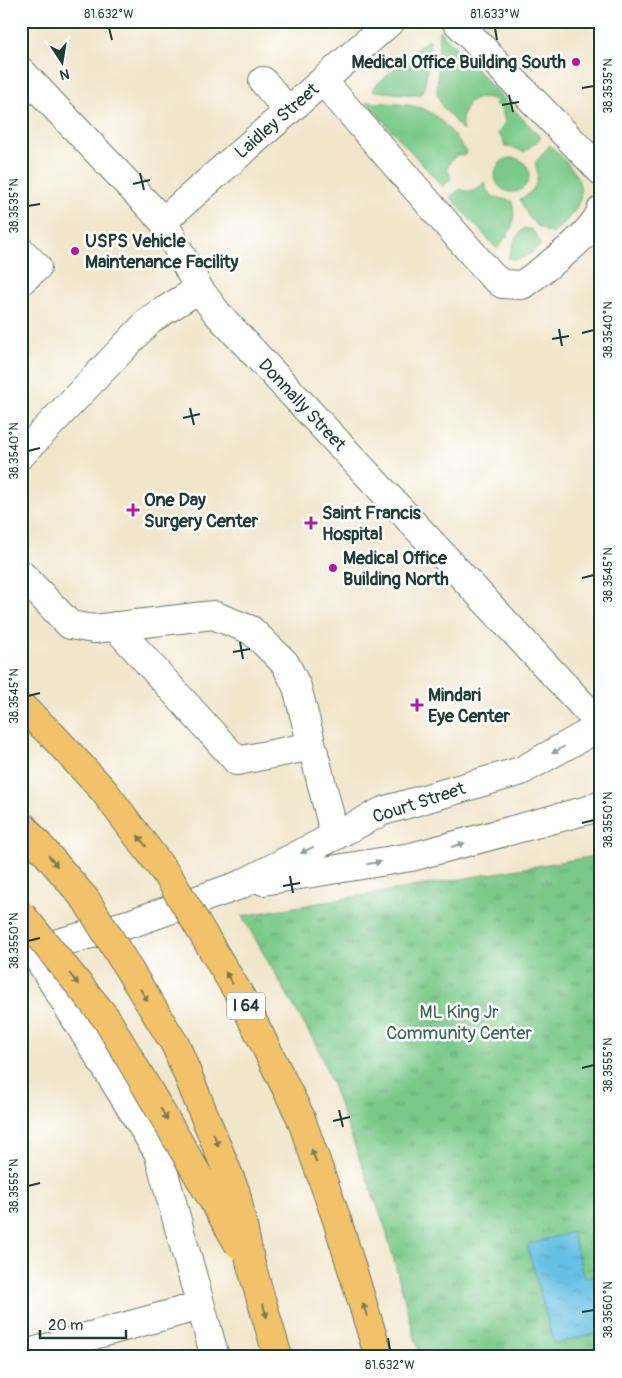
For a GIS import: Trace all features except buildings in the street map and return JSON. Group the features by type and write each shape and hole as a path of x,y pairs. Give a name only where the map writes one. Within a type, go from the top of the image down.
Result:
{"highway":[{"name":"I 64","path":"21,706 52,735 104,791 121,813 170,879 242,999 300,1116 337,1220 379,1357"},
{"path":"21,824 86,900 176,1046 236,1192 251,1265 278,1357"},
{"path":"21,914 106,1018 183,1146 251,1265"}],"street":[{"name":"Laidley Street","path":"163,221 390,21"},
{"path":"456,21 601,171"},
{"name":"Donnally Street","path":"23,77 163,221 199,289 224,320 601,726"},
{"path":"263,81 288,111"},
{"path":"323,81 485,268 502,284 522,285 583,236 601,210"},
{"path":"21,251 37,267 21,281"},
{"path":"21,455 151,319 199,289"},
{"path":"21,574 70,625 94,629 213,615 251,630 285,663 297,688 335,836"},
{"path":"115,626 237,761 312,746"},
{"name":"Court Street","path":"27,952 132,923 240,885 383,811 521,771 601,726"},
{"name":"Court Street","path":"240,885 411,857 595,808 601,804"},
{"path":"27,952 158,1152 215,1357"},
{"path":"21,1355 200,1306"}],"green space":[{"path":"439,30 541,138 524,152 512,147 505,147 503,140 498,134 505,122 502,110 495,104 496,100 481,98 474,99 467,104 468,106 462,118 463,131 442,106 437,93"},
{"path":"430,40 425,82 421,93 417,95 373,91 374,87 426,41"},
{"path":"366,102 417,107 440,119 452,132 467,153 461,156 458,154 450,162 447,169 451,179 443,187"},
{"path":"550,145 576,175 581,192 574,211 553,234 532,221 520,199 530,192 536,184 537,169 535,163"},
{"path":"512,158 519,159 524,163 528,168 528,182 524,187 519,191 512,192 505,191 500,187 496,182 495,175 496,168 500,163 505,159"},
{"path":"484,182 486,189 494,197 512,201 514,216 512,227 497,249 450,197 460,189 474,191"},
{"path":"524,228 531,229 536,234 541,245 522,258 508,258 515,239"},
{"name":"ML King Jr Community Center","path":"601,855 601,1357 420,1357 385,1227 319,1050 242,916"}],"water":[{"path":"572,1232 584,1278 601,1274 601,1332 554,1344 527,1245"}],"place":[{"name":"Medical Office Building South","path":"576,62"},
{"name":"USPS Vehicle Maintenance Facility","path":"75,251"},
{"name":"One Day Surgery Center","path":"133,510"},
{"name":"Saint Francis Hospital","path":"311,523"},
{"name":"Medical Office Building North","path":"333,568"},
{"name":"Mindari Eye Center","path":"417,705"}]}
